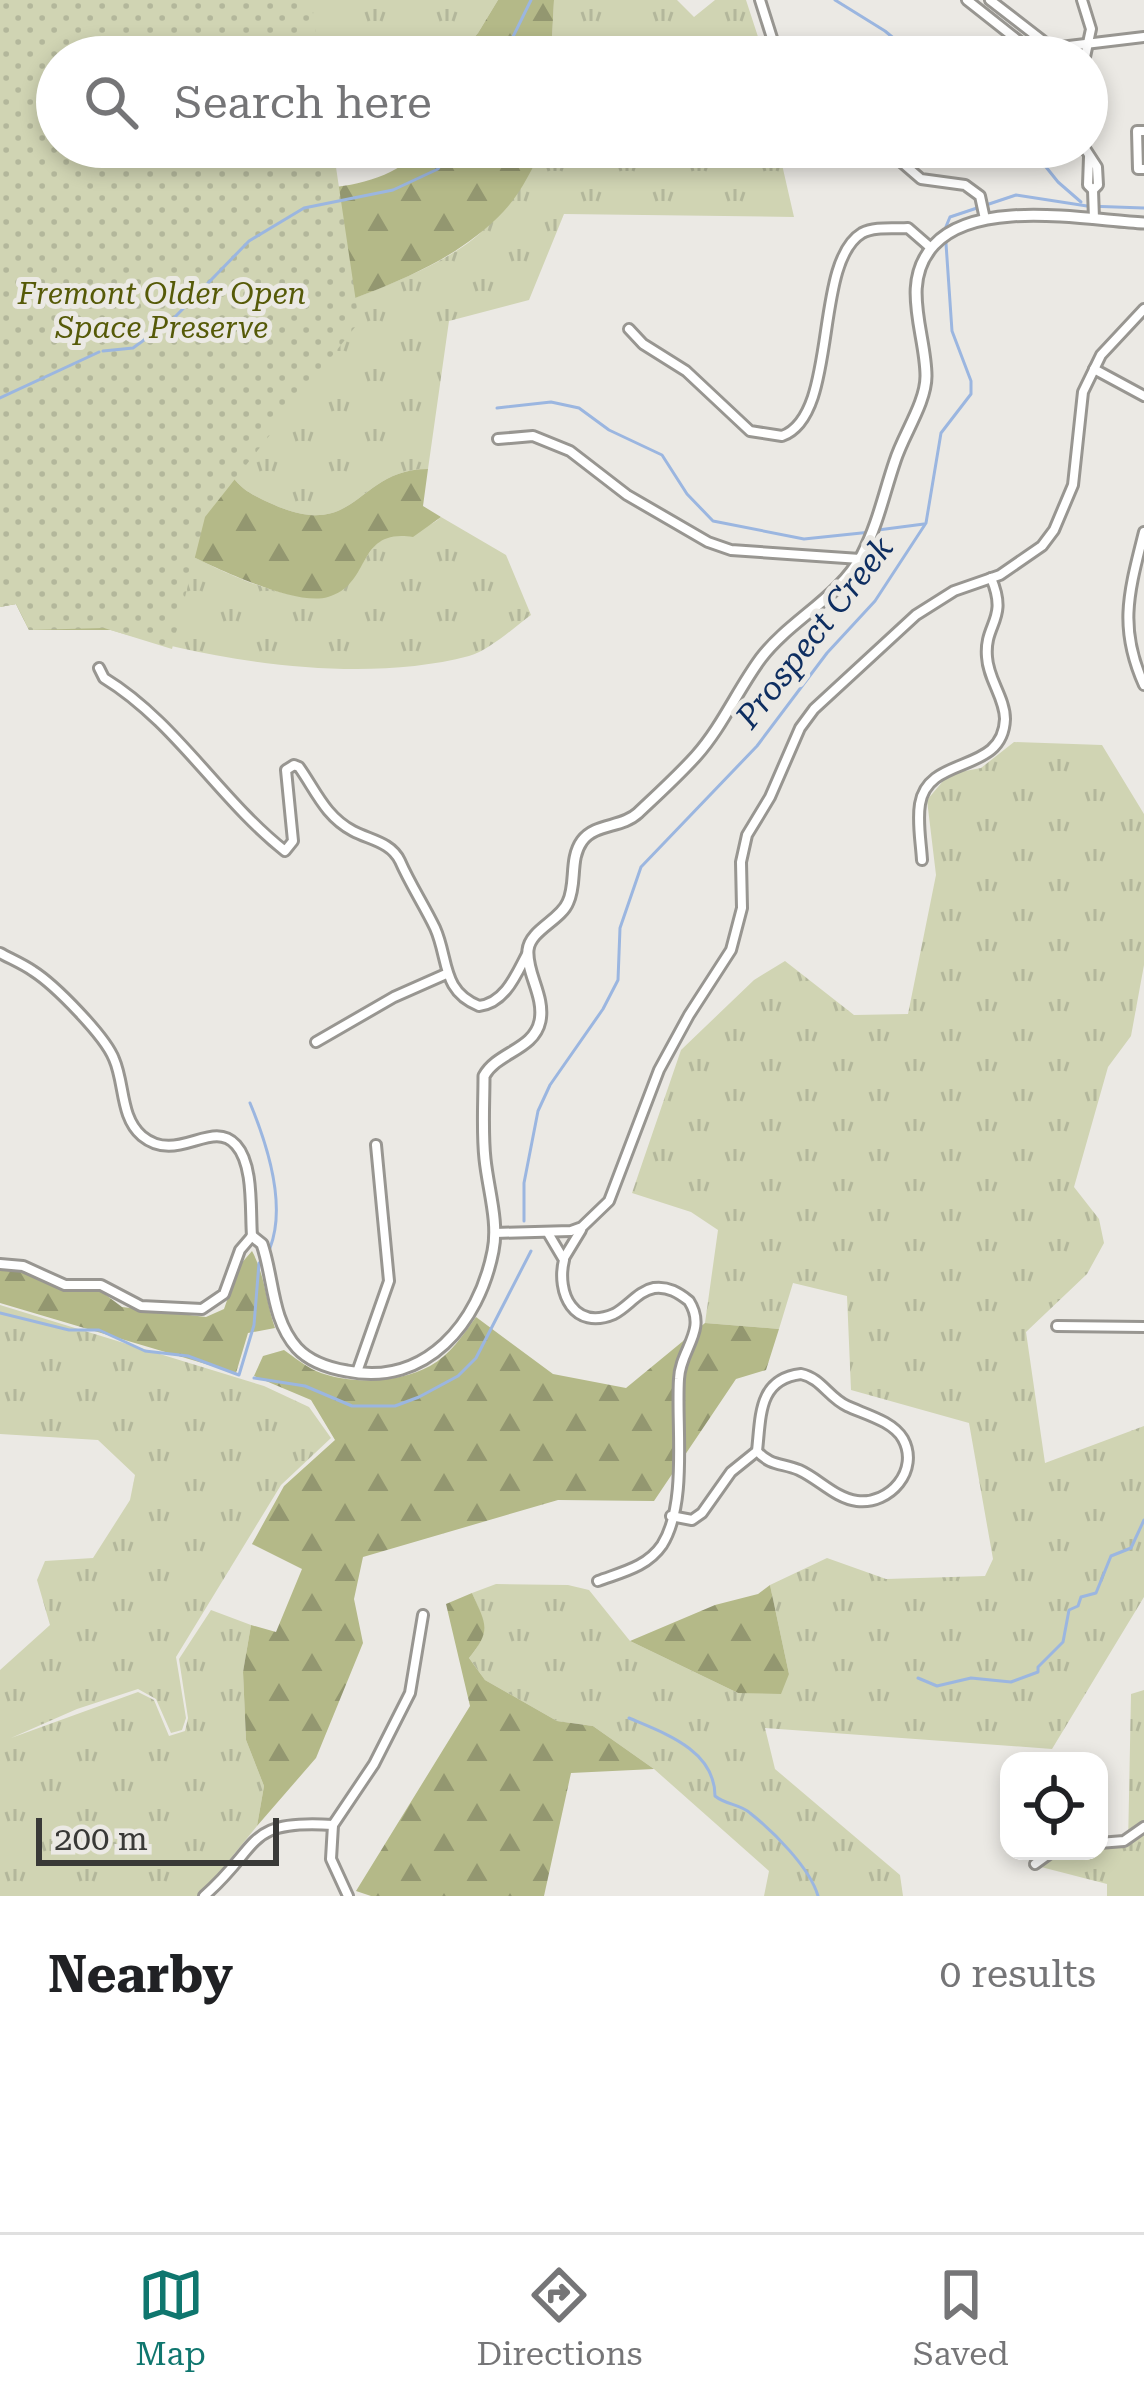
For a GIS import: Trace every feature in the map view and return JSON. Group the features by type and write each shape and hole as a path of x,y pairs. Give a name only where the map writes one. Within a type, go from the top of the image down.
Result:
{"street":[{"path":"760,0 771,36"},
{"path":"967,0 1020,36"},
{"path":"990,0 1027,36"},
{"path":"1082,0 1089,36"},
{"path":"1108,40 1144,37"},
{"path":"1144,131 1137,131 1138,169 1144,169"},
{"path":"908,168 921,179 964,185 980,196 984,210"},
{"path":"1089,168 1094,211"},
{"path":"99,668 161,721 188,755 285,851 293,842 286,770 299,767 335,819 398,854 408,883 436,931 446,974 458,995 488,1006 512,983 530,943 568,904 576,851 584,838 631,819 698,755 762,656 847,578 860,560 927,380 916,293 921,266 935,244 984,210 1022,216 1094,211 1144,224"},
{"path":"629,329 643,344 686,370 750,431 782,436 805,418 814,402 825,326 845,253 855,238 866,231 908,228 935,244"},
{"path":"598,1581 642,1565 669,1532 680,1439 680,1365 693,1342 696,1311 678,1292 662,1288 645,1292 616,1313 582,1314 562,1295 564,1260 582,1227 609,1201 659,1070 731,950 742,908 747,835 800,728 814,709 916,615 954,591 1022,563 1054,530 1073,485 1083,392 1111,342 1144,309"},
{"path":"1094,369 1144,396"},
{"path":"498,439 533,436 570,451 627,495 730,550 860,560"},
{"path":"1144,532 1130,588 1126,633 1130,656 1144,686"},
{"path":"922,860 920,803 927,786 936,776 989,753 1002,733 1003,707 986,652 999,616 992,578"},
{"path":"0,953 36,972 106,1043 118,1067 126,1112 137,1132 164,1148 178,1148 209,1136 226,1137 238,1146 245,1164 252,1236 262,1244 281,1322 297,1348 319,1364 356,1373 388,1373 426,1361 452,1341 474,1306 492,1256 495,1233 484,1154 484,1076 489,1066 531,1038 540,1024 541,1004 528,953"},
{"path":"316,1042 394,997 446,974"},
{"path":"356,1373 389,1280 376,1145"},
{"path":"495,1233 548,1233 582,1227"},
{"path":"548,1233 564,1260"},
{"path":"0,1264 22,1266 64,1285 101,1285 141,1306 202,1309 224,1294 240,1250 252,1236"},
{"path":"1057,1326 1144,1328"},
{"path":"671,1516 692,1520 702,1513 722,1481 757,1451 766,1394 783,1378 802,1374 817,1380 838,1402 895,1429 908,1454 903,1481 875,1500 856,1501 800,1471 772,1464 757,1451"},
{"path":"348,1896 331,1859 333,1825 365,1779 410,1694 423,1615"},
{"path":"204,1896 257,1836 269,1829 281,1824 333,1825"},
{"path":"1108,1842 1124,1841 1144,1827"},
{"path":"1035,1864 1041,1860"}],"green space":[{"name":"Fremont Older Open Space Preserve","path":"0,0 311,0 316,36 36,36 36,168 336,168 359,322 205,517 172,649 104,628 29,630 16,604 0,607"},
{"path":"79,0 498,0 475,36 92,36"},
{"path":"498,0 554,0 552,36 475,36"},
{"path":"554,0 677,0 694,17 715,0 746,0 758,36 552,36"},
{"path":"396,168 532,168 510,204 455,251 398,281 278,325 232,476 270,503 322,515 339,510 385,480 428,469 423,506 441,517 413,537 382,541 352,581 328,597 314,599 277,591 185,553 119,630 29,630 16,604 0,607 325,188 378,177"},
{"path":"532,168 783,168 794,217 564,214 529,300 449,321 428,469 385,480 339,510 322,515 270,503 240,486 232,476 278,325 402,279 448,256 491,223"},
{"path":"441,517 506,555 531,615 469,656 426,664 334,669 238,659 104,628 186,553 264,588 327,596 348,584 382,538"},
{"path":"1014,742 1102,745 1144,814 1144,965 1131,1036 1108,1067 1074,1187 1099,1219 1104,1243 1087,1274 1026,1332 1045,1463 1144,1426 1144,1597 1052,1749 765,1728 775,1769 900,1875 903,1896 764,1896 769,1871 654,1769 593,1726 557,1721 485,1680 469,1658 483,1627 472,1593 496,1584 568,1585 589,1590 630,1641 738,1693 789,1674 770,1585 827,1558 886,1579 985,1576 993,1559 969,1423 851,1390 847,1296 793,1283 779,1329 705,1323 718,1230 691,1212 632,1193 681,1050 754,980 785,961 854,1015 908,1014 936,875 927,800 949,774 981,768"},
{"path":"252,1251 275,1328 248,1333 236,1373 0,1303 0,1268 22,1270 69,1292 102,1292 122,1307 206,1317 224,1309 239,1266"},
{"path":"0,1305 264,1386 309,1407 331,1438 281,1485 176,1657 186,1718 182,1730 171,1733 156,1699 138,1689 11,1738 138,1692 154,1700 169,1736 185,1731 188,1718 179,1659 211,1610 251,1625 243,1672 246,1740 264,1786 257,1826 200,1896 0,1896 0,1670 50,1625 37,1580 45,1561 93,1558 130,1500 135,1475 98,1440 0,1434"},
{"path":"476,1317 553,1374 626,1388 705,1323 779,1329 766,1370 736,1379 654,1501 558,1500 363,1557 354,1599 363,1643 316,1758 257,1826 264,1786 246,1740 243,1672 251,1625 276,1632 302,1569 252,1544 284,1486 335,1440 311,1400 254,1376 263,1356 284,1350 329,1376 358,1380 404,1376 444,1356"},
{"path":"770,1585 789,1674 781,1694 738,1693 630,1641 715,1605 758,1594"},
{"path":"472,1593 484,1633 469,1658 485,1680 557,1721 593,1726 654,1769 571,1773 544,1896 371,1896 356,1891 470,1706 446,1604"},
{"path":"1144,1690 1144,1896 1107,1896 1107,1884 1041,1867 1043,1860 1108,1860 1108,1848 1128,1847 1131,1694"}],"waterway":[{"path":"513,36 531,0"},
{"path":"835,0 891,36"},
{"path":"103,351 133,348 174,318 249,241 304,208 393,190 439,168"},
{"path":"1047,168 1081,202"},
{"name":"Prospect Creek","path":"524,1221 524,1183 538,1111 618,980 620,928 641,867 757,746 827,653 875,601 926,523 941,433 971,394 971,381 952,331 945,229 950,217 1016,195 1087,206 1144,208"},
{"path":"0,398 99,352"},
{"path":"497,408 551,402 579,408 609,430 662,455 687,494 713,521 804,539 871,532"},
{"path":"878,530 924,524"},
{"path":"250,1103 276,1194 270,1248"},
{"name":"Prospect Creek","path":"254,1378 305,1386 352,1406 395,1406 419,1397 458,1376 476,1358 531,1251"},
{"name":"Prospect Creek","path":"0,1313 69,1330 99,1330 145,1351 188,1356 239,1375 254,1325 259,1263"},
{"path":"918,1678 937,1686 971,1678 1011,1682 1038,1672 1063,1642 1069,1610 1078,1606 1081,1597 1096,1593 1111,1556 1131,1548 1144,1520"},
{"path":"629,1718 672,1737 697,1755 713,1780 715,1796 746,1810 770,1830 799,1862 818,1896"}]}
